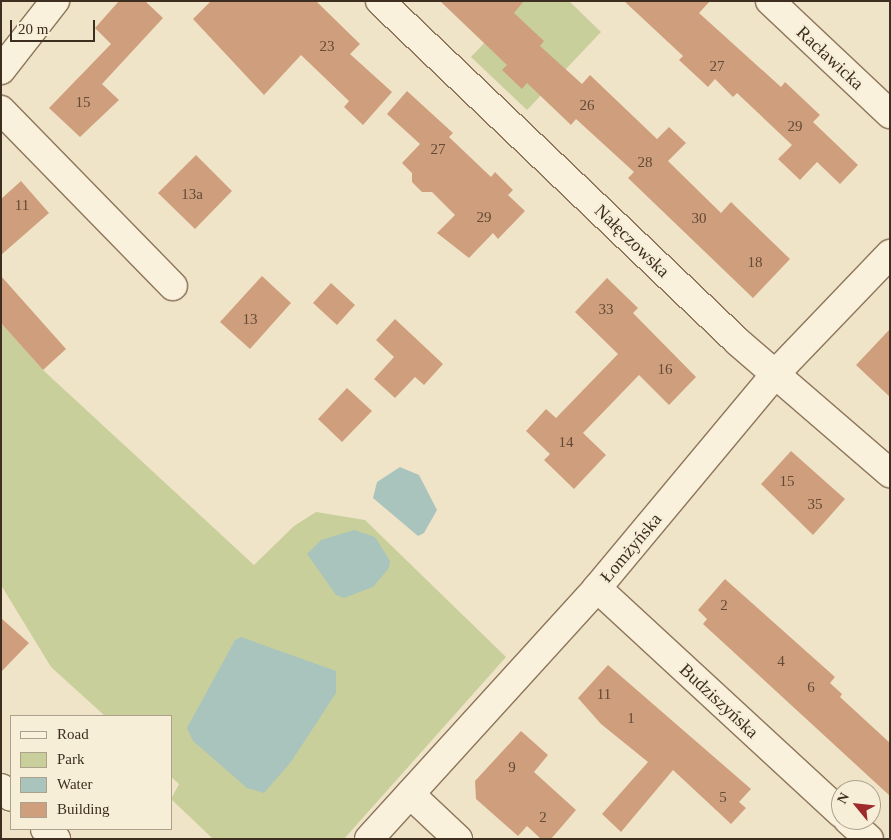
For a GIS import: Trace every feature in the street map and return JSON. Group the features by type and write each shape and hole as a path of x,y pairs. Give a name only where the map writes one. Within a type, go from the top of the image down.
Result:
{"street":[{"path":"1,70 9,40 55,1"},
{"name":"Nałęczowska","path":"380,1 776,373 890,473"},
{"name":"Racławicka","path":"770,1 890,114"},
{"path":"1,110 173,286"},
{"name":"Łomżyńska","path":"369,839 598,588 776,373 890,254"},
{"name":"Budziszyńska","path":"598,588 831,804"},
{"path":"410,794 458,839"},
{"path":"46,830 56,839"},
{"path":"859,830 869,839"}],"green space":[{"path":"524,1 569,1 601,32 527,110 471,57"},
{"path":"1,323 43,370 254,565 294,526 316,512 365,520 506,657 344,839 213,839 172,800 179,784 172,778 172,715 104,715 51,667 1,585"}],"water":[{"path":"400,467 419,475 437,510 424,533 418,536 373,498 377,482"},
{"path":"354,530 375,537 390,561 389,568 373,587 344,598 336,595 307,554 321,540"},
{"path":"241,637 336,671 336,693 291,762 264,793 247,788 193,741 187,728 235,640"}],"building":[{"path":"119,1 145,1 163,18 102,84 119,100 80,137 49,108 111,44 95,28"},
{"path":"211,1 316,1 360,44 350,54 392,92 363,125 344,107 349,101 301,55 264,95 193,19"},
{"path":"440,1 524,1 514,13 544,41 540,46 582,84 590,75 657,139 669,127 686,143 668,161 721,213 731,202 790,259 753,298 628,178 634,172 576,119 571,125 527,83 522,89 502,70 507,65"},
{"path":"624,1 710,1 699,13 781,87 785,82 820,115 813,122 858,165 840,184 817,162 800,180 778,159 792,145 737,93 733,97 715,79 708,87 679,60 683,56"},
{"path":"407,91 453,133 449,137 491,177 495,172 513,190 508,195 525,211 498,239 493,233 469,258 437,233 455,215 432,192 422,192 412,182 412,173 402,163 420,144 387,114"},
{"path":"196,155 232,191 195,229 158,193"},
{"path":"21,181 49,213 1,255 1,199"},
{"path":"1,276 66,349 43,370 1,323"},
{"path":"262,276 291,303 250,349 220,322"},
{"path":"607,278 638,308 633,313 696,377 669,405 639,375 583,433 606,455 574,489 544,460 550,454 526,431 546,409 556,418 618,354 575,312"},
{"path":"331,283 355,305 337,325 313,303"},
{"path":"395,319 443,364 424,385 415,377 395,398 374,379 394,357 376,340"},
{"path":"890,329 890,397 856,365"},
{"path":"347,388 372,411 342,442 318,419"},
{"path":"791,451 845,499 813,535 761,484"},
{"path":"725,579 835,677 830,683 842,694 840,697 890,743 890,796 881,788 881,780 873,780 703,624 707,619 698,610"},
{"path":"1,618 29,643 1,672"},
{"path":"608,665 751,789 739,802 746,808 731,824 673,770 621,832 602,814 648,762 601,724 578,698"},
{"path":"521,731 548,755 534,772 576,810 551,839 541,839 527,826 518,836 476,799 475,781"}]}
